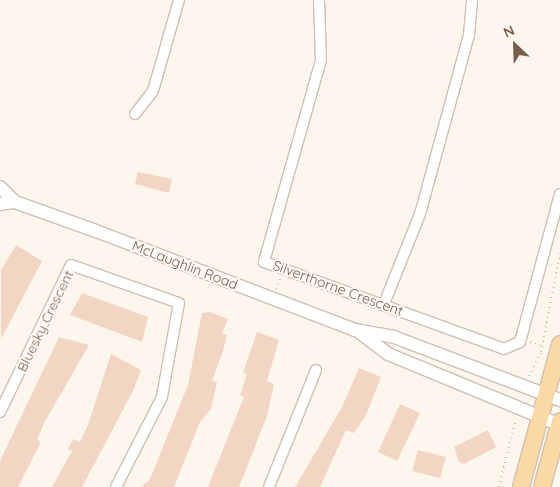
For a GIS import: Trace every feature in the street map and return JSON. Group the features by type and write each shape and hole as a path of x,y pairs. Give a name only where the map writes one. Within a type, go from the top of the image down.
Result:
{"main road":[{"path":"521,487 540,417 553,397 560,344"},
{"path":"542,487 560,424"}],"street":[{"path":"135,114 153,90 179,0"},
{"name":"Silverthorne Crescent","path":"319,0 321,60 264,262 384,304 496,347 514,346 521,339"},
{"path":"384,304 420,214 469,35 472,0"},
{"name":"McLaughlin Road","path":"0,187 15,202 355,330 394,337 553,397"},
{"path":"521,339 560,194"},
{"name":"McLaughlin Road","path":"0,204 15,202"},
{"name":"Bluesky Crescent","path":"0,412 71,265 178,303 162,396 116,487"},
{"name":"McLaughlin Road","path":"355,330 388,354 560,424"},
{"path":"269,487 316,370"}],"path":[{"path":"529,374 542,346 560,253"},
{"path":"272,298 284,268"},
{"path":"521,339 542,346"},
{"path":"499,487 516,421"}],"building":[{"path":"138,172 172,179 169,193 135,184"},
{"path":"16,245 42,261 1,339 1,270"},
{"path":"82,293 148,317 142,342 70,315"},
{"path":"210,312 228,319 222,333 227,335 223,351 212,381 217,382 211,409 200,422 174,487 141,487 150,479 188,385 202,313"},
{"path":"257,332 279,340 267,381 274,384 267,416 239,487 208,487 244,397 240,395 247,374 243,373"},
{"path":"59,337 89,345 44,423 37,440 41,442 18,487 0,487 0,461"},
{"path":"111,354 141,370 133,391 82,487 52,487 72,451 68,449 73,439 80,442 88,425"},
{"path":"359,368 381,377 366,415 354,433 346,430 320,487 295,487 342,407"},
{"path":"400,404 420,413 397,461 378,452"},
{"path":"488,430 496,447 464,464 459,462 454,447"},
{"path":"418,450 446,457 440,478 412,471"}]}
